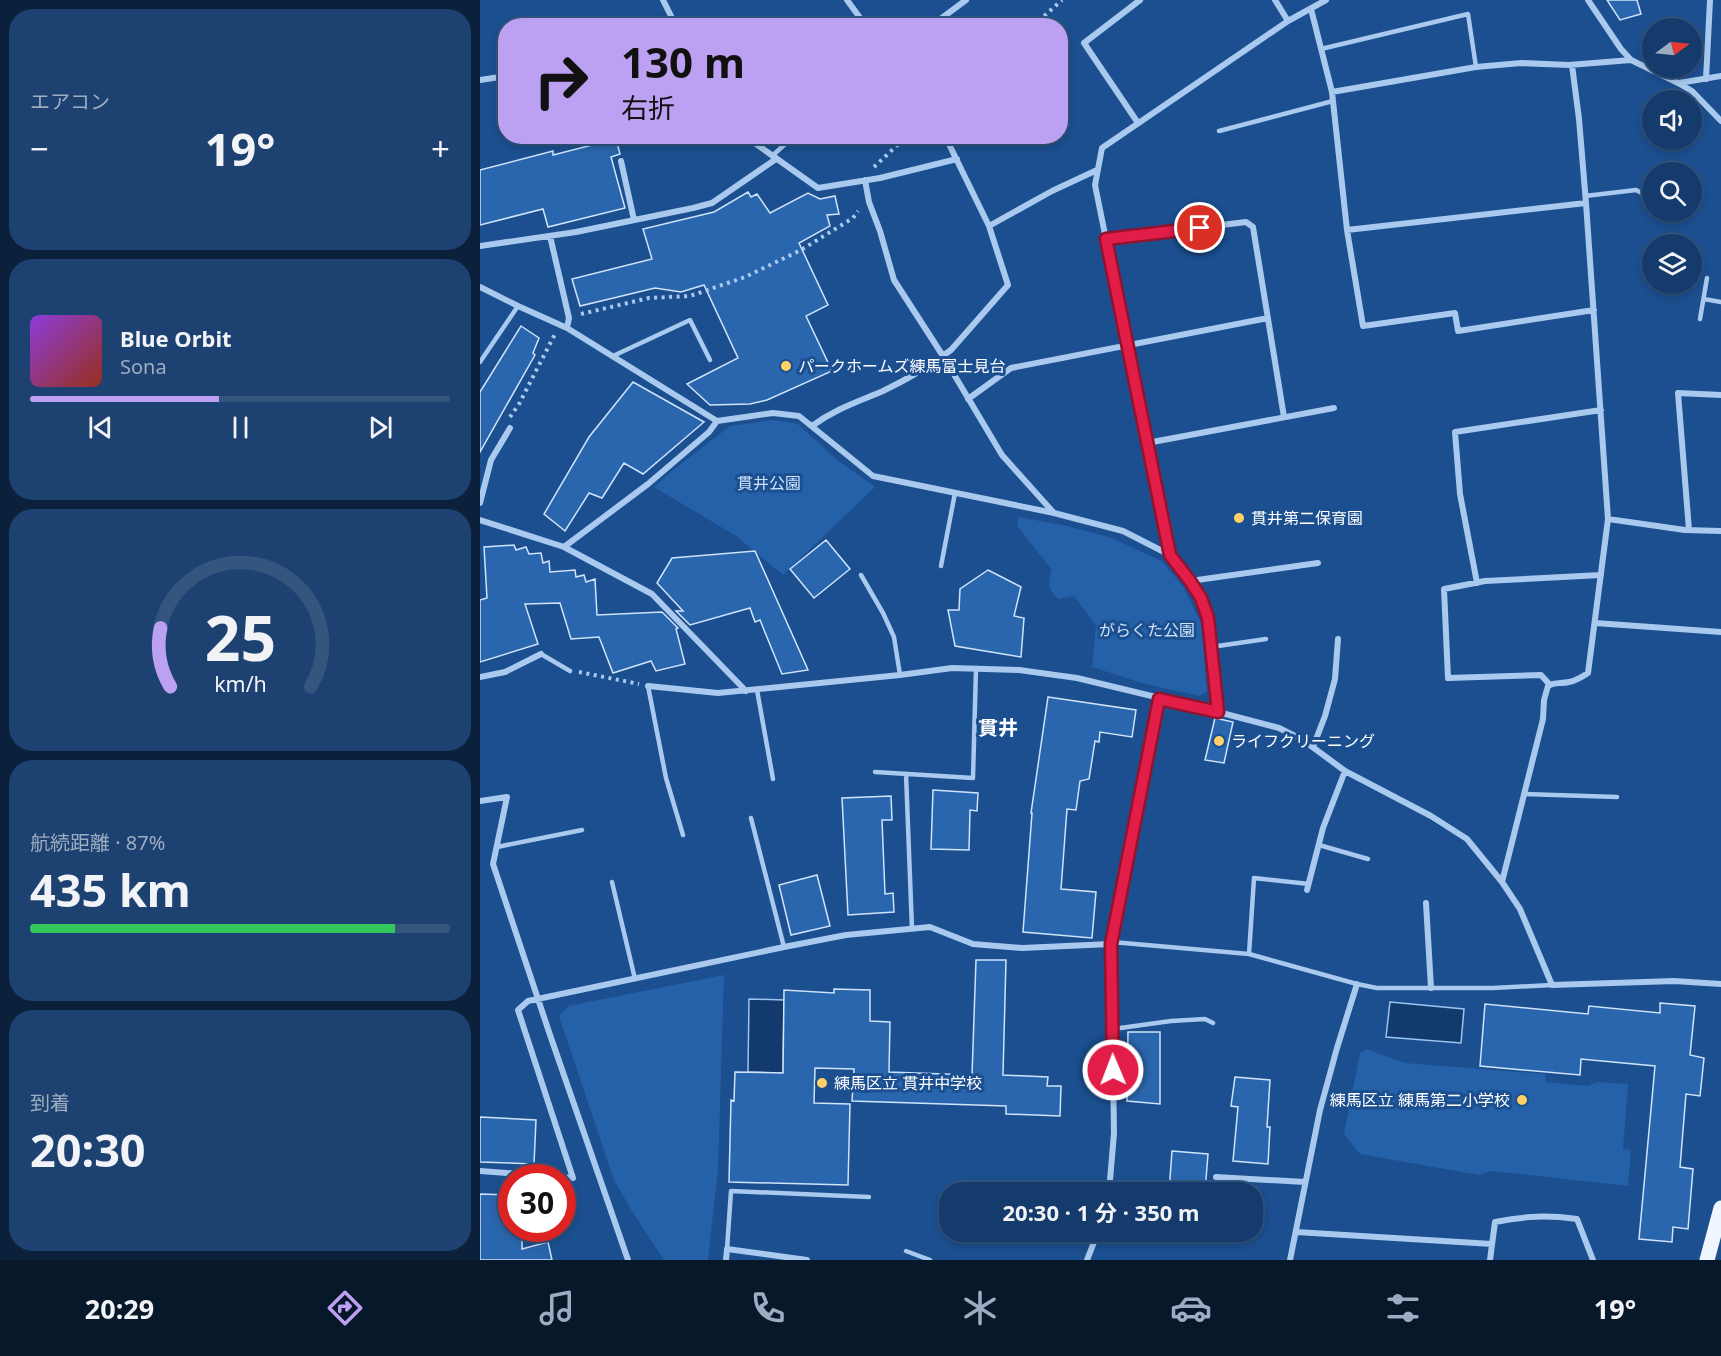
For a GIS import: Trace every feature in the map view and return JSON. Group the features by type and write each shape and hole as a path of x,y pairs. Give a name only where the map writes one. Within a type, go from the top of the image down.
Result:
{"main road":[{"path":"1707,1260 1721,1208"}],"street":[{"path":"663,0 672,18"},
{"path":"847,0 860,18"},
{"path":"942,18 966,0"},
{"path":"1138,123 1084,43 1140,0"},
{"path":"1275,0 1288,21"},
{"path":"1170,555 1095,184 1102,148 1288,21 1326,0"},
{"path":"1588,0 1631,60 1692,91 1721,121"},
{"path":"1706,79 1710,0"},
{"path":"1311,9 1332,92 1347,230 1363,326 1455,314 1458,331 1594,310"},
{"path":"1332,92 1476,67 1521,63 1572,65 1631,60"},
{"path":"1502,882 1543,719 1544,700 1548,686 1554,683 1569,682 1588,673 1608,519 1579,118 1572,65"},
{"path":"1678,83 1721,76"},
{"path":"480,80 498,77"},
{"path":"756,144 818,188 863,181 957,159"},
{"path":"812,426 851,403 902,382 943,356 951,350 1008,285 989,226 949,144"},
{"path":"480,246 550,236 712,203 774,158"},
{"path":"621,161 634,220"},
{"path":"989,226 1052,191 1097,170"},
{"path":"863,181 894,280 1002,455 1053,513"},
{"path":"1347,230 1585,199"},
{"path":"1106,239 1246,222 1253,227 1284,417"},
{"path":"550,236 569,318 567,328"},
{"path":"480,287 567,328 717,421 773,413 799,416 873,476 1053,513 1123,531 1170,555 1201,598 1208,618 1218,712"},
{"path":"968,399 1011,368 1268,318"},
{"path":"1689,530 1678,393 1721,395"},
{"path":"1147,443 1334,408"},
{"path":"1477,583 1460,494 1455,432 1601,410"},
{"path":"564,548 648,484 709,432 717,421"},
{"path":"480,503 490,460 509,425"},
{"path":"1608,519 1689,530 1721,531"},
{"path":"480,520 564,548 652,594 746,691"},
{"path":"1190,581 1318,563"},
{"path":"1550,685 1541,675 1448,678 1444,589 1485,581 1601,575"},
{"path":"1595,623 1721,632"},
{"path":"1313,747 1325,716 1335,679 1338,639"},
{"path":"480,677 506,672 541,654"},
{"path":"648,686 718,693 952,668 1019,670 1077,678 1279,728 1303,740 1345,771 1431,816 1467,839 1502,882 1520,909 1552,985 1674,981 1721,984"},
{"path":"1111,1182 1114,1133 1112,943 1159,699"},
{"path":"1308,887 1323,828 1345,771"},
{"path":"480,801 507,797 494,864 537,998 628,1260"},
{"path":"1426,903 1431,988"},
{"path":"480,1171 573,1178 518,1010 528,1000 846,935 930,927 973,944 983,945 1022,948 1112,943"},
{"path":"1290,1260 1320,1110 1357,984"},
{"path":"1216,1176 1305,1182"},
{"path":"1490,1260 1495,1222 1524,1216 1577,1219 1593,1260"},
{"path":"1296,1232 1492,1244"},
{"path":"1087,1260 1094,1242"},
{"path":"726,1260 727,1249 807,1260"}],"lane":[{"path":"1322,49 1468,14 1476,67"},
{"path":"1219,132 1333,101"},
{"path":"774,158 787,144"},
{"path":"1585,199 1636,190 1642,193"},
{"path":"1700,319 1707,278"},
{"path":"1704,299 1721,302"},
{"path":"480,362 518,306"},
{"path":"613,356 690,320 710,360"},
{"path":"941,566 955,493"},
{"path":"861,575 894,637 900,675"},
{"path":"1211,647 1266,639"},
{"path":"541,654 570,671"},
{"path":"875,772 973,778 976,668"},
{"path":"648,686 666,778 683,835"},
{"path":"758,690 773,779"},
{"path":"906,774 912,929"},
{"path":"1524,794 1617,797"},
{"path":"751,818 784,947"},
{"path":"497,847 582,830"},
{"path":"1319,845 1368,859"},
{"path":"1249,954 1254,879 1308,887"},
{"path":"612,882 635,979"},
{"path":"1112,943 1249,954 1377,988 1493,988 1552,985"},
{"path":"1113,1029 1171,1021 1205,1019 1213,1023"},
{"path":"727,1249 730,1191 869,1197"},
{"path":"906,1251 930,1260"}],"path":[{"path":"1042,18 1062,0"},
{"path":"569,318 649,298 690,296 745,278 801,250 858,213 863,181 870,170 898,144"},
{"path":"509,425 560,325"},
{"path":"570,671 648,686"}],"green space":[{"name":"貫井公園","path":"773,420 798,424 836,459 875,487 783,575 736,536 654,487 730,426"},
{"name":"がらくた公園","path":"1019,517 1109,537 1162,561 1184,588 1201,623 1207,691 1200,696 1145,684 1092,667 1096,626 1074,596 1059,599 1053,593 1049,583 1052,570 1017,526"},
{"path":"724,975 718,1170 708,1260 664,1260 614,1180 559,1016 568,1006"},
{"path":"1366,1049 1405,1063 1545,1074 1546,1082 1588,1086 1596,1082 1628,1084 1623,1149 1631,1150 1628,1186 1492,1171 1479,1175 1360,1154 1344,1134 1360,1053"}],"shaded area":[{"path":"749,999 784,1000 783,1073 748,1072"},
{"path":"1390,1002 1464,1009 1461,1043 1386,1037"}],"building":[{"path":"1607,0 1637,0 1641,14 1620,20"},
{"path":"596,144 617,144 620,154 611,157 625,208 548,227 543,209 480,225 480,170 553,151 553,155"},
{"path":"748,192 751,197 757,194 770,213 808,193 820,199 835,196 839,214 827,215 830,226 799,243 828,305 806,316 832,371 767,400 750,404 710,405 687,384 738,358 704,285 681,292 655,288 580,306 572,279 652,259 643,229 714,212"},
{"path":"521,326 539,338 533,353 535,355 480,452 480,392"},
{"path":"633,382 704,422 643,474 624,463 602,498 589,493 565,531 544,514 589,437"},
{"path":"826,540 850,569 814,598 790,569"},
{"path":"514,545 516,550 526,547 529,554 541,553 543,563 549,561 550,572 575,570 576,577 584,575 586,582 595,579 597,615 662,612 678,628 676,629 685,664 656,671 651,661 613,673 599,637 571,639 560,603 525,604 538,644 480,662 480,600 487,598 484,547"},
{"path":"755,551 808,670 782,674 760,620 755,622 750,608 690,625 676,611 683,611 657,583 672,558"},
{"path":"988,570 1021,587 1014,616 1024,618 1021,657 955,646 948,610 959,610 960,589"},
{"path":"1048,697 1136,710 1132,737 1100,732 1099,742 1095,741 1089,779 1080,781 1076,810 1067,809 1061,889 1096,892 1092,938 1023,932 1031,813"},
{"name":"ライフクリーニング","path":"1215,718 1233,722 1224,763 1205,760"},
{"path":"933,790 978,793 977,811 970,810 969,850 931,849"},
{"path":"891,796 892,820 882,820 885,894 893,893 894,912 848,915 842,798"},
{"path":"817,875 830,926 791,935 779,885"},
{"path":"976,960 1006,960 1003,1075 1048,1077 1047,1086 1061,1086 1060,1116 1006,1114 1006,1106 852,1101 854,1069 815,1068 814,1103 850,1104 848,1185 729,1182 731,1100 734,1101 735,1072 783,1073 784,990 834,993 834,989 870,990 870,1021 890,1022 889,1072 972,1075"},
{"path":"1660,1003 1695,1006 1690,1055 1704,1058 1700,1096 1686,1094 1680,1167 1693,1169 1688,1229 1673,1227 1672,1242 1639,1239 1655,1066 1581,1059 1580,1075 1480,1066 1485,1004 1588,1014 1589,1006 1660,1013"},
{"path":"1128,1032 1160,1032 1160,1104 1127,1101"},
{"path":"1235,1077 1270,1080 1267,1127 1270,1127 1268,1164 1233,1161 1238,1107 1231,1106"},
{"path":"480,1117 536,1120 534,1164 480,1162"},
{"path":"1172,1151 1208,1154 1206,1182 1170,1182"},
{"path":"480,1194 498,1195 498,1242 522,1242 522,1249 548,1242 552,1260 480,1260"}],"place":[{"name":"パークホームズ練馬富士見台","path":"786,366"},
{"name":"貫井第二保育園","path":"1239,518"},
{"name":"ライフクリーニング","path":"1219,741"},
{"name":"練馬区立 貫井中学校","path":"822,1083"},
{"name":"練馬区立 練馬第二小学校","path":"1522,1100"}],"district":[{"name":"貫井","path":"998,728"}],"route":[{"path":"1113,1070 1111,944 1159,699 1218,712 1208,618 1201,598 1170,555 1106,239 1200,228"}]}
